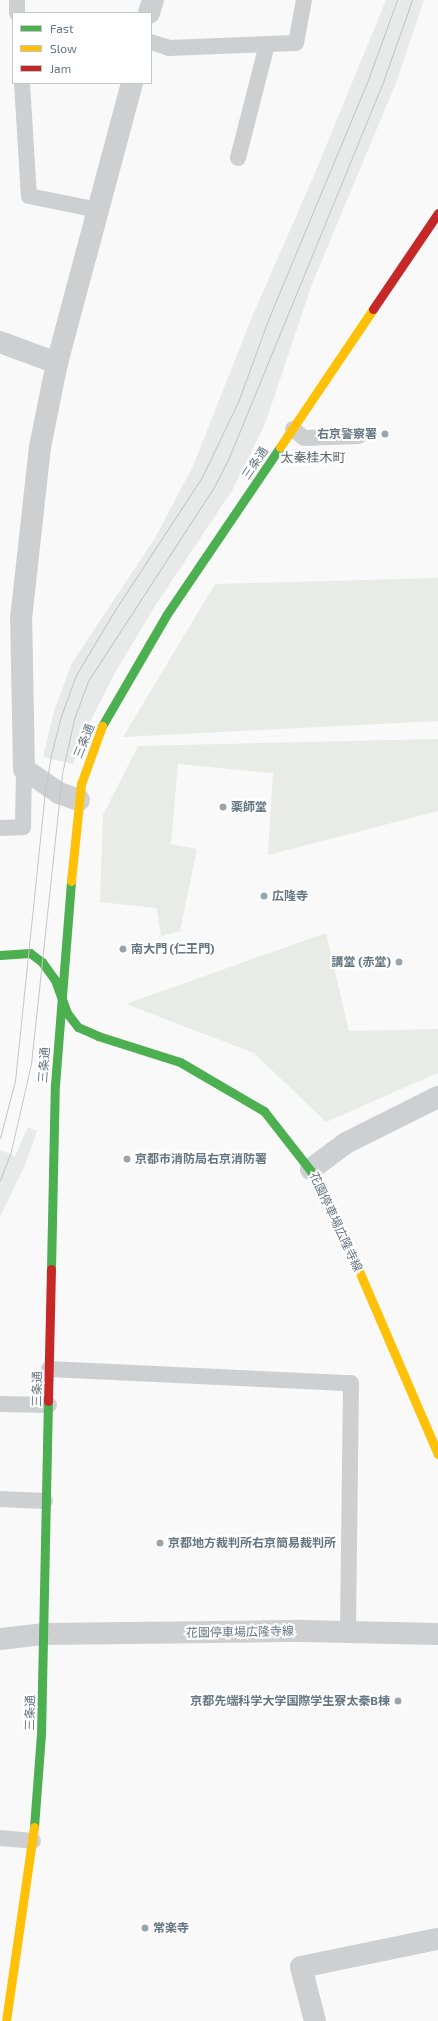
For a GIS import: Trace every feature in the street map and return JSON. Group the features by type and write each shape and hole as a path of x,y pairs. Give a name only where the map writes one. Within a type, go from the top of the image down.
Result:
{"main road":[{"name":"三条通","path":"6,2021 33,1842 42,1734 45,1501 49,1405 55,1085 78,800 88,760 105,720 167,614 438,213"},
{"name":"花園停車場広隆寺線","path":"0,955 30,953 52,975 67,1013 78,1027 98,1036 180,1062 264,1111 311,1169 321,1184 438,1454"}],"street":[{"path":"149,12 153,0"},
{"path":"78,800 59,793 24,769 21,619 40,447 57,363 132,84"},
{"path":"0,342 57,363"},
{"path":"311,1169 346,1143 438,1097"},
{"name":"花園停車場広隆寺線","path":"0,1639 43,1634 302,1631 438,1634"},
{"path":"315,2021 301,1967 438,1939"}],"lane":[{"path":"16,0 17,12"},
{"path":"152,42 169,48 296,43 304,0"},
{"path":"238,158 267,44"},
{"path":"22,84 29,196 98,210"},
{"path":"293,429 304,438 359,436"},
{"path":"0,828 23,827 24,769"},
{"path":"49,1369 351,1383 348,1633"},
{"path":"0,1404 49,1405"},
{"path":"0,1499 45,1501"},
{"path":"0,1838 33,1842"}],"shaded area":[{"path":"386,0 424,0 396,83 312,284 265,424 233,489 155,606 116,671 93,716 73,764 43,757 54,711 72,663 155,538 193,466 252,317 315,173"},
{"path":"438,578 438,721 123,737 215,584"},
{"path":"438,739 438,811 268,855 273,773 178,764 171,844 197,849 180,931 161,936 157,908 100,902 103,815 138,746"},
{"path":"326,933 349,1031 438,1029 438,1073 326,1122 254,1053 126,1004"},
{"path":"28,1127 37,1131 25,1165 0,1217 0,1150 15,1156"}],"tram line":[{"path":"0,1138 15,1081 44,798 51,755 61,716 76,675 115,610 202,477 238,402 268,320 369,77 397,0"},
{"path":"0,1180 11,1151 31,1064 62,774 74,719 88,681 214,487 228,460 383,82 412,0"}],"traffic: fast":[{"path":"102,726 167,614 280,447"},
{"path":"51,1269 55,1085 71,881"},
{"path":"0,955 30,953 42,962 55,980 67,1013 78,1027 98,1036 180,1062 264,1111 321,1184 356,1264"},
{"path":"34,1827 41,1734 48,1401"}],"traffic: slow":[{"path":"280,447 373,309"},
{"path":"71,881 81,784 102,726"},
{"path":"356,1264 438,1454"},
{"path":"6,2021 34,1827"}],"traffic: jam":[{"path":"373,309 438,213"},
{"path":"48,1401 51,1269"}],"place":[{"name":"右京警察署","path":"385,434"},
{"name":"薬師堂","path":"223,807"},
{"name":"広隆寺","path":"264,896"},
{"name":"南大門 (仁王門)","path":"123,949"},
{"name":"講堂 (赤堂)","path":"399,962"},
{"name":"京都市消防局右京消防署","path":"127,1159"},
{"name":"京都地方裁判所右京簡易裁判所","path":"160,1543"},
{"name":"京都先端科学大学国際学生寮太秦B棟","path":"398,1701"},
{"name":"常楽寺","path":"145,1928"}],"district":[{"name":"太秦桂木町","path":"313,457"}]}
